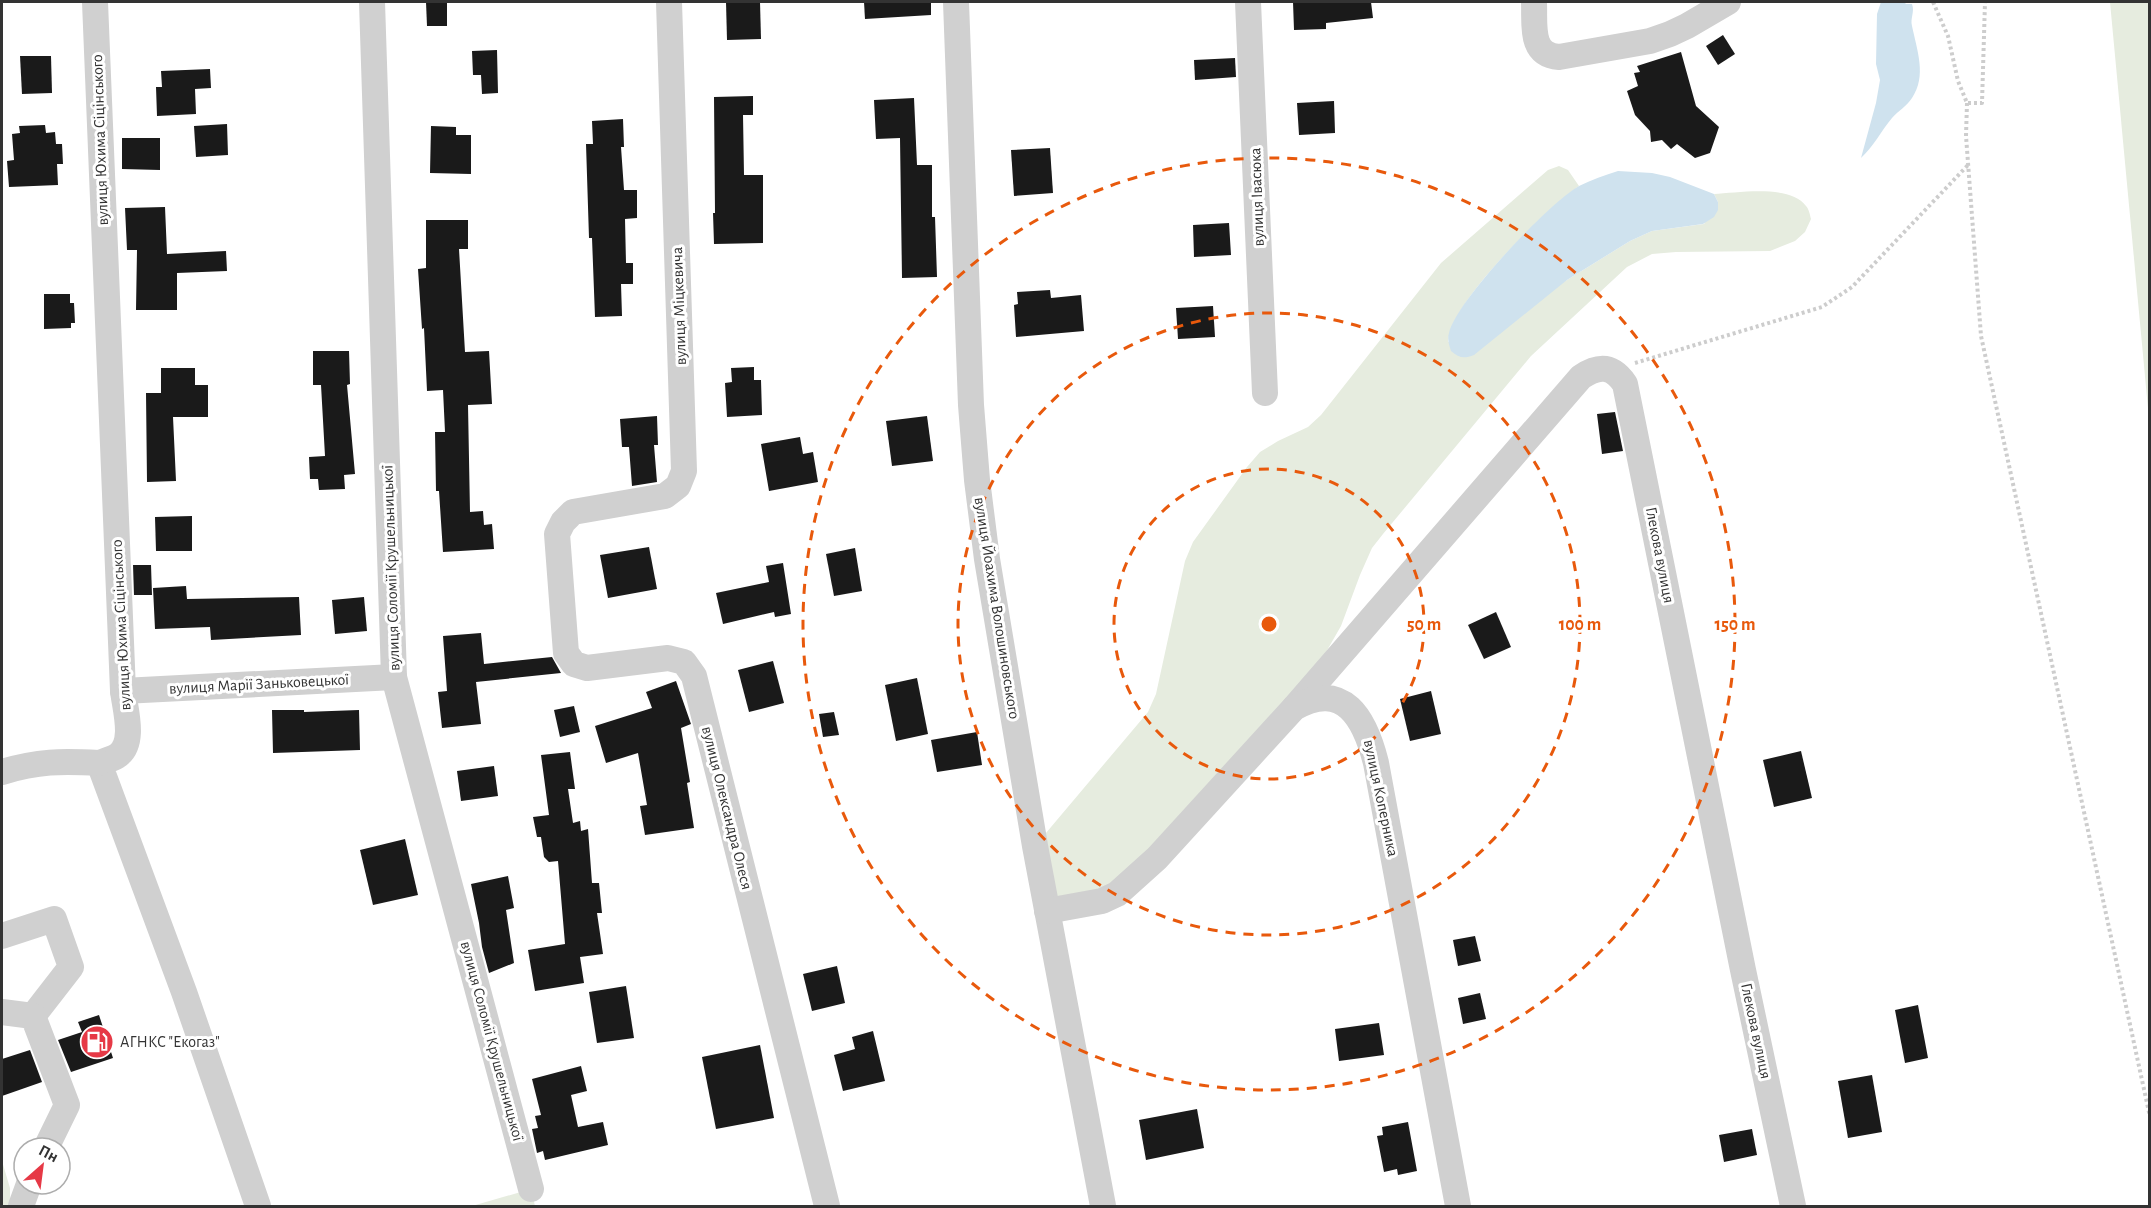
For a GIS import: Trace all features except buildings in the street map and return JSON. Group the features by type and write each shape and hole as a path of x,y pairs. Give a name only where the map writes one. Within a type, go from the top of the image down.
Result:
{"street":[{"name":"вулиця Юхима Сіцінського","path":"94,2 123,691 127,729 126,744 123,750 117,756 99,763"},
{"name":"вулиця Соломії Крушельницької","path":"372,2 394,677 531,1189"},
{"name":"вулиця Міцкевича","path":"563,522 573,512 665,496 678,486 684,471 669,2"},
{"name":"вулиця Йоахима Волошиновського","path":"956,2 971,405 977,480 989,571 1047,911 1103,1206"},
{"name":"вулиця Івасюка","path":"1248,2 1265,393"},
{"path":"1534,2 1536,42 1542,52 1559,57 1660,38 1688,26 1728,2"},
{"path":"1294,708 1581,377 1602,368 1611,370"},
{"name":"Глекова вулиця","path":"1611,370 1619,374 1626,384 1793,1206"},
{"name":"вулиця Олександра Олеся","path":"563,522 557,534 566,653 574,664 587,668 668,658 684,662 694,676 826,1206"},
{"name":"вулиця Марії Заньковецької","path":"123,691 394,677"},
{"name":"вулиця Коперника","path":"1047,911 1102,901 1117,894 1157,858 1294,708 1323,698 1346,704 1360,719 1370,740 1458,1206"},
{"path":"2,772 27,764 49,761 99,763 184,992 258,1206"},
{"path":"2,936 54,919 71,967 33,1016"},
{"path":"2,1012 33,1016"},
{"path":"33,1016 67,1105 52,1136"}],"path":[{"path":"1932,2 1948,36 1958,81 1967,103 1966,136 1981,336 2150,1117"},
{"path":"1967,103 1982,103 1985,2"},
{"path":"1611,370 1822,307 1852,287 1968,165"}],"shaded area":[{"path":"2110,2 2149,2 2149,419"},
{"path":"1559,166 1568,170 1579,186 1524,235 1482,281 1453,325 1448,342 1567,280 1630,241 1652,231 1704,224 1718,202 1714,194 1763,191 1788,195 1798,199 1806,206 1811,219 1805,232 1795,241 1770,251 1652,254 1627,267 1531,356 1372,548 1341,626 1294,708 1144,871 1047,911 1035,846 1148,712 1156,694 1185,561 1193,542 1260,452 1308,427 1321,415 1441,263 1548,170"},
{"path":"2,1161 10,1188 10,1206 2,1206"},
{"path":"531,1189 535,1206 472,1206"}],"water":[{"path":"1881,2 1912,4 1912,23 1920,63 1919,81 1917,90 1910,101 1892,118 1861,158 1880,80 1876,64 1877,14"},
{"path":"1618,171 1652,173 1670,177 1714,194 1718,202 1718,210 1714,217 1703,224 1652,231 1630,241 1567,280 1474,355 1462,357 1451,351 1448,335 1455,318 1505,254 1565,196 1579,186"}],"place":[{"name":"АГНКС \"Екогаз\"","path":"97,1042"}]}
